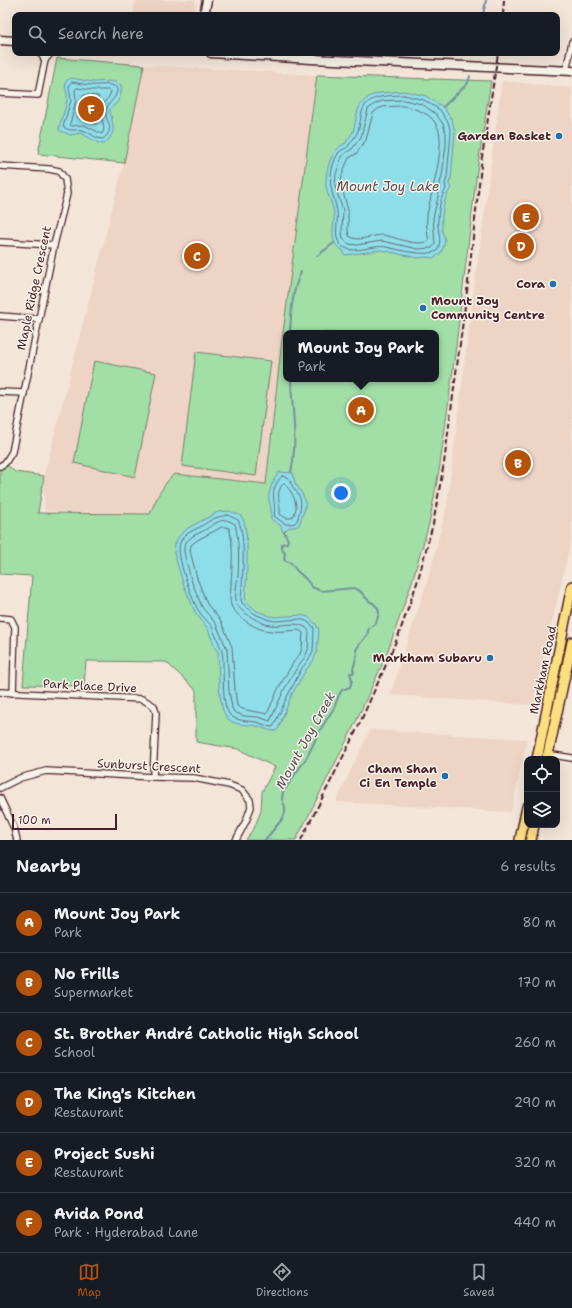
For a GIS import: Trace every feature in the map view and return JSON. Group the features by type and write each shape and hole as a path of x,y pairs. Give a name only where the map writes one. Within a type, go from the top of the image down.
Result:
{"main road":[{"path":"205,12 207,0"},
{"path":"0,40 12,41"},
{"path":"262,56 569,71"},
{"name":"Markham Road","path":"538,756 572,586"},
{"name":"Markham Road","path":"547,756 570,664 572,642"},
{"path":"520,840 524,821"},
{"path":"531,840 533,828"}],"street":[{"path":"569,71 572,42"},
{"path":"42,56 45,60"},
{"path":"0,93 38,95 45,60 48,56"},
{"name":"Maple Ridge Crescent","path":"0,166 50,169 59,171 66,178 67,194 54,245 12,452 5,463 0,466"},
{"path":"0,242 54,245"},
{"path":"0,316 39,319"},
{"path":"0,392 24,393"},
{"path":"0,618 11,619 15,627 13,693"},
{"name":"Park Place Drive","path":"0,692 142,699 150,703 154,706 156,713 153,777"},
{"path":"560,758 572,758"},
{"name":"Sunburst Crescent","path":"0,788 20,778 46,771 194,778 229,785 242,790 250,800 251,807 246,821 236,840"},
{"path":"0,798 14,828 17,840"}],"shaded area":[{"path":"135,0 196,0 194,12 133,12"},
{"path":"144,65 317,75 283,330 266,484 175,474 150,514 44,511 44,476 124,163"},
{"path":"502,81 572,88 572,536 533,705 390,695 430,573 447,505"},
{"path":"370,730 527,739 511,812 336,802"}],"green space":[{"path":"57,58 144,65 124,163 38,154"},
{"path":"317,75 491,81 477,171 440,465 429,524 411,585 386,656 352,730 296,840 246,840 255,826 261,811 262,792 275,767 238,749 196,742 196,690 166,662 86,661 84,686 23,685 32,576 0,574 0,466 5,463 15,472 44,476 38,513 150,514 166,483 174,474 266,484 283,333 283,382 439,382 439,330 283,330"},
{"path":"196,352 271,361 256,476 182,466"},
{"path":"94,361 156,373 135,477 74,463"}],"water":[{"path":"71,78 93,82 111,81 121,85 119,100 110,110 113,128 112,134 104,144 98,143 81,133 70,135 59,130 67,99 65,86 66,81"},
{"name":"Mount Joy Lake","path":"404,91 426,96 443,107 452,120 455,132 451,178 449,184 451,188 446,197 442,214 442,231 445,239 444,245 440,254 433,258 418,258 381,250 346,255 344,254 344,251 335,244 333,235 334,213 326,186 330,161 336,150 346,143 353,132 358,110 361,104 370,96 380,93"},
{"path":"279,472 293,473 295,483 305,500 305,508 299,525 289,527 284,532 281,526 271,519 269,501 270,488"},
{"path":"230,511 241,516 246,531 247,570 245,601 257,611 270,616 301,615 308,617 316,624 319,630 317,652 292,694 278,729 275,731 257,726 234,723 224,714 220,697 218,652 208,629 195,612 183,583 174,553 175,544 179,536 188,528 218,512"}],"waterway":[{"name":"Mount Joy Creek","path":"484,12 486,0"},
{"name":"Mount Joy Creek","path":"443,107 468,83 470,76"},
{"name":"Mount Joy Creek","path":"317,256 334,243"},
{"name":"Mount Joy Creek","path":"290,330 294,294 301,272"},
{"name":"Mount Joy Creek","path":"291,382 294,449 291,472"},
{"name":"Mount Joy Creek","path":"265,840 283,818 285,813 285,807 282,799 283,792 307,757 320,730 334,708 342,690 350,687 352,680 350,673 354,673 353,669 357,655 356,650 367,635 369,628 376,623 379,613 378,608 360,591 354,588 321,591 312,587 291,563 284,560 285,553 282,549 282,544 287,543 288,540 284,532"}],"railway":[{"path":"503,12 504,0"},
{"path":"301,840 358,727 399,634 417,583 433,524 444,463 467,291 482,157 498,56"}],"place":[{"name":"Avida Pond","path":"91,109"},
{"name":"Garden Basket","path":"559,136"},
{"name":"Project Sushi","path":"526,217"},
{"name":"The King's Kitchen","path":"521,246"},
{"name":"St. Brother André Catholic High School","path":"197,256"},
{"name":"Cora","path":"553,284"},
{"name":"Mount Joy Community Centre","path":"423,308"},
{"name":"Mount Joy Park","path":"361,410"},
{"name":"No Frills","path":"518,463"},
{"name":"Markham Subaru","path":"490,658"},
{"name":"Cham Shan Ci En Temple","path":"445,776"}]}
